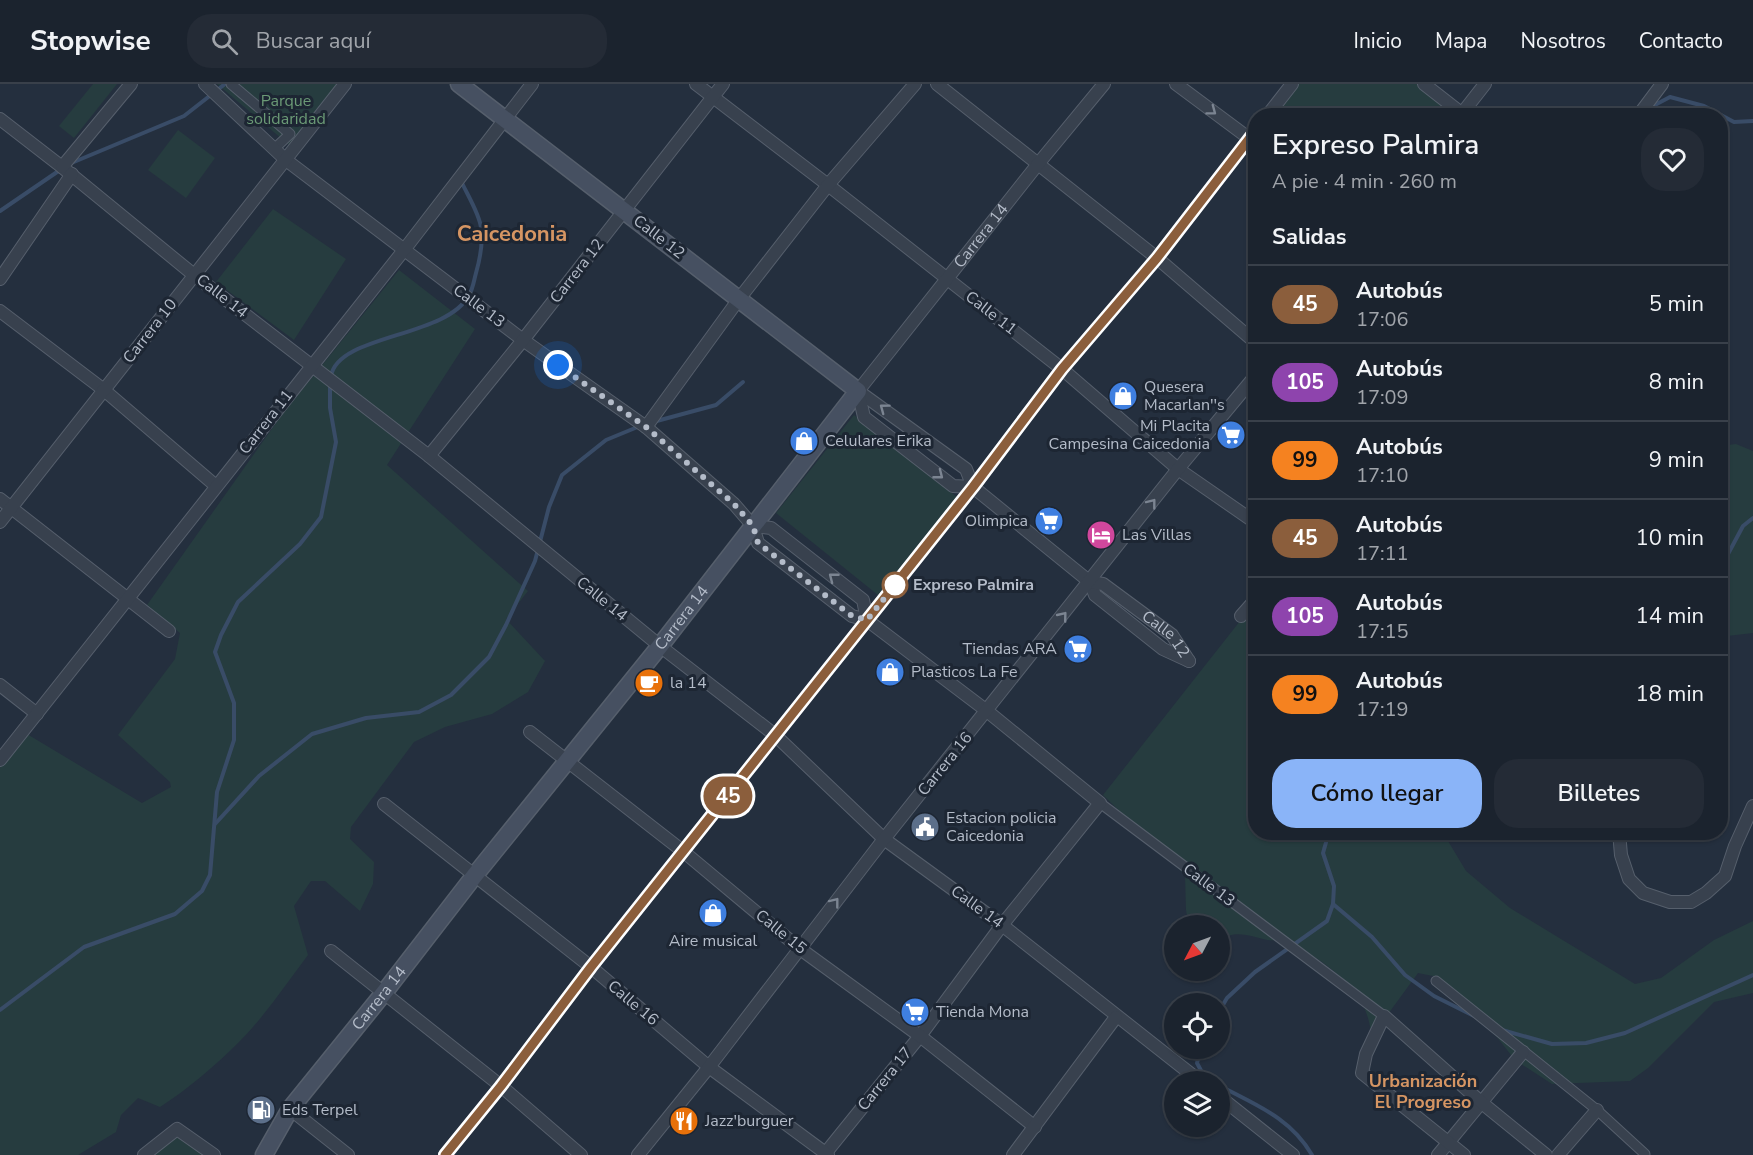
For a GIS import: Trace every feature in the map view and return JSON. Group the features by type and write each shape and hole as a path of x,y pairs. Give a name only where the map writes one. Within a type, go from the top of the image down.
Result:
{"main road":[{"name":"Calle 12","path":"459,84 858,391"},
{"name":"Carrera 14","path":"264,1155 290,1108 660,646 858,391"}],"street":[{"path":"0,279 67,170 131,84"},
{"name":"Calle 13","path":"206,84 286,160 523,340 646,427 734,504 753,526 758,543 852,616 867,620 987,711 1100,803 1384,1016 1482,1103 1546,1155"},
{"path":"231,84 290,134 274,149"},
{"name":"Carrera 10","path":"0,522 345,84"},
{"name":"Carrera 11","path":"0,760 404,250 532,84"},
{"name":"Calle 11","path":"696,84 1062,369 1178,469 1248,517"},
{"name":"Carrera 12","path":"429,456 523,340 723,84"},
{"path":"646,427 739,299 828,185 915,84"},
{"path":"937,84 1157,258 1248,336"},
{"name":"Carrera 14","path":"858,391 1104,84"},
{"path":"1176,84 1248,134"},
{"path":"1273,108 1292,84"},
{"path":"1424,84 1453,108"},
{"path":"1467,108 1485,84"},
{"path":"1643,108 1657,86"},
{"name":"Calle 14","path":"0,119 67,170 194,275 429,456 660,646 775,735 884,839 1002,925 1187,1071"},
{"path":"445,1155 501,1086 591,967 973,487 1062,369 1157,258 1248,143"},
{"path":"0,311 104,390 216,486"},
{"name":"Carrera 16","path":"638,1155 709,1067 884,839 1178,469 1248,385"},
{"name":"Calle 12","path":"858,391 864,417 953,486 973,487"},
{"name":"Calle 12","path":"858,391 966,469 973,487 1090,582 1095,595 1163,649 1189,661 1172,635 1103,584 1090,582"},
{"path":"0,499 169,631"},
{"name":"Calle 13","path":"753,526 771,528 863,600 867,620"},
{"path":"1241,616 1248,608"},
{"path":"0,685 37,714"},
{"name":"Calle 15","path":"530,732 684,852 799,948 920,1036 1035,1127"},
{"name":"Carrera 17","path":"826,1154 920,1036 1002,925 1100,803"},
{"name":"Calle 16","path":"384,804 591,967 709,1067 826,1154"},
{"path":"1620,840 1621,855 1629,879 1643,893 1670,902 1691,902 1706,893 1725,876 1735,846 1753,806"},
{"path":"331,951 501,1086 581,1155"},
{"path":"1436,981 1597,1110 1645,1154"},
{"path":"1384,1016 1366,1054 1362,1072 1464,1155"},
{"path":"1013,1155 1116,1017"},
{"path":"1438,1155 1523,1052"},
{"path":"1230,1105 1293,1155"},
{"path":"290,1108 348,1155"},
{"path":"1557,1155 1597,1110"},
{"path":"144,1155 177,1129 214,1155"}],"green space":[{"path":"93,84 117,84 74,138 59,126"},
{"name":"Parque solidaridad","path":"217,84 339,84 289,145"},
{"path":"1292,84 1424,84 1451,108 1273,108"},
{"path":"178,130 215,158 186,198 148,170"},
{"path":"273,209 346,259 294,340 216,282"},
{"path":"399,270 475,329 387,465 528,591 506,619 545,661 528,692 492,714 445,727 414,742 351,827 350,839 374,862 373,884 360,911 325,881 311,881 294,906 308,955 258,1022 220,1060 160,1107 138,1098 121,1115 116,1132 78,1155 0,1155 0,757 22,731 142,803 171,787 170,782 118,735 175,659 180,633 147,605 281,416"},
{"path":"854,415 957,497 878,595 776,513"},
{"path":"1736,444 1753,451 1753,633 1728,636 1728,445"},
{"path":"1248,611 1248,840 1447,840 1466,871 1510,908 1635,984 1661,978 1714,940 1753,921 1753,993 1714,1002 1648,1068 1630,1081 1552,1084 1515,1060 1477,1012 1438,977 1418,973 1372,1036 1366,1013 1357,995 1328,966 1304,950 1281,941 1240,934 1230,935 1230,915 1187,915 1185,875 1103,795"},
{"path":"176,1133 208,1155 148,1155"}],"waterway":[{"path":"69,164 184,116 225,84"},
{"path":"1651,107 1670,97 1708,108"},
{"path":"1728,119 1734,122 1753,121"},
{"path":"0,211 60,170"},
{"path":"331,376 338,362 352,352 439,320 457,309 469,295 479,262 482,233 473,204 461,181"},
{"path":"653,422 716,405 743,382"},
{"path":"0,1010 84,947 175,914 202,891 210,875 217,792 234,740 234,703 215,652 238,602 300,544 321,517 336,442 330,408 330,384"},
{"path":"215,824 259,776 312,734 366,718 419,712 451,695 489,657 506,625 535,561 549,507 562,475 606,440 640,426"},
{"path":"1728,554 1743,526 1753,518"},
{"path":"1230,995 1255,972 1327,921 1333,904 1334,886 1323,853 1327,840"},
{"path":"1333,904 1372,937 1405,975 1434,996 1474,1016"},
{"path":"1502,1030 1552,1044 1586,1043 1625,1033 1753,975"},
{"path":"1198,1059 1197,1063 1201,1071"},
{"path":"1230,1091 1283,1122 1294,1131 1312,1155"}],"bus line":[{"name":"45","path":"445,1155 501,1086 591,967 973,487 1062,369 1157,258 1248,140"}],"place":[{"name":"Quesera Macarlan''s","path":"1123,396"},
{"name":"Mi Placita Campesina Caicedonia","path":"1231,435"},
{"name":"Celulares Erika","path":"804,441"},
{"name":"Olimpica","path":"1049,521"},
{"name":"Las Villas","path":"1101,535"},
{"name":"Expreso Palmira","path":"895,585"},
{"name":"Tiendas ARA","path":"1078,649"},
{"name":"Plasticos La Fe","path":"890,672"},
{"name":"la 14","path":"649,683"},
{"name":"Estacion policia Caicedonia","path":"925,827"},
{"name":"Aire musical","path":"713,913"},
{"name":"Tienda Mona","path":"915,1012"},
{"name":"Eds Terpel","path":"261,1110"},
{"name":"Jazz'burguer","path":"684,1121"}],"district":[{"name":"Caicedonia","path":"512,234"},
{"name":"Urbanización El Progreso","path":"1423,1091"}],"route":[{"path":"558,365 646,427 734,504 753,526 758,543 852,616 867,620 895,585"}]}
